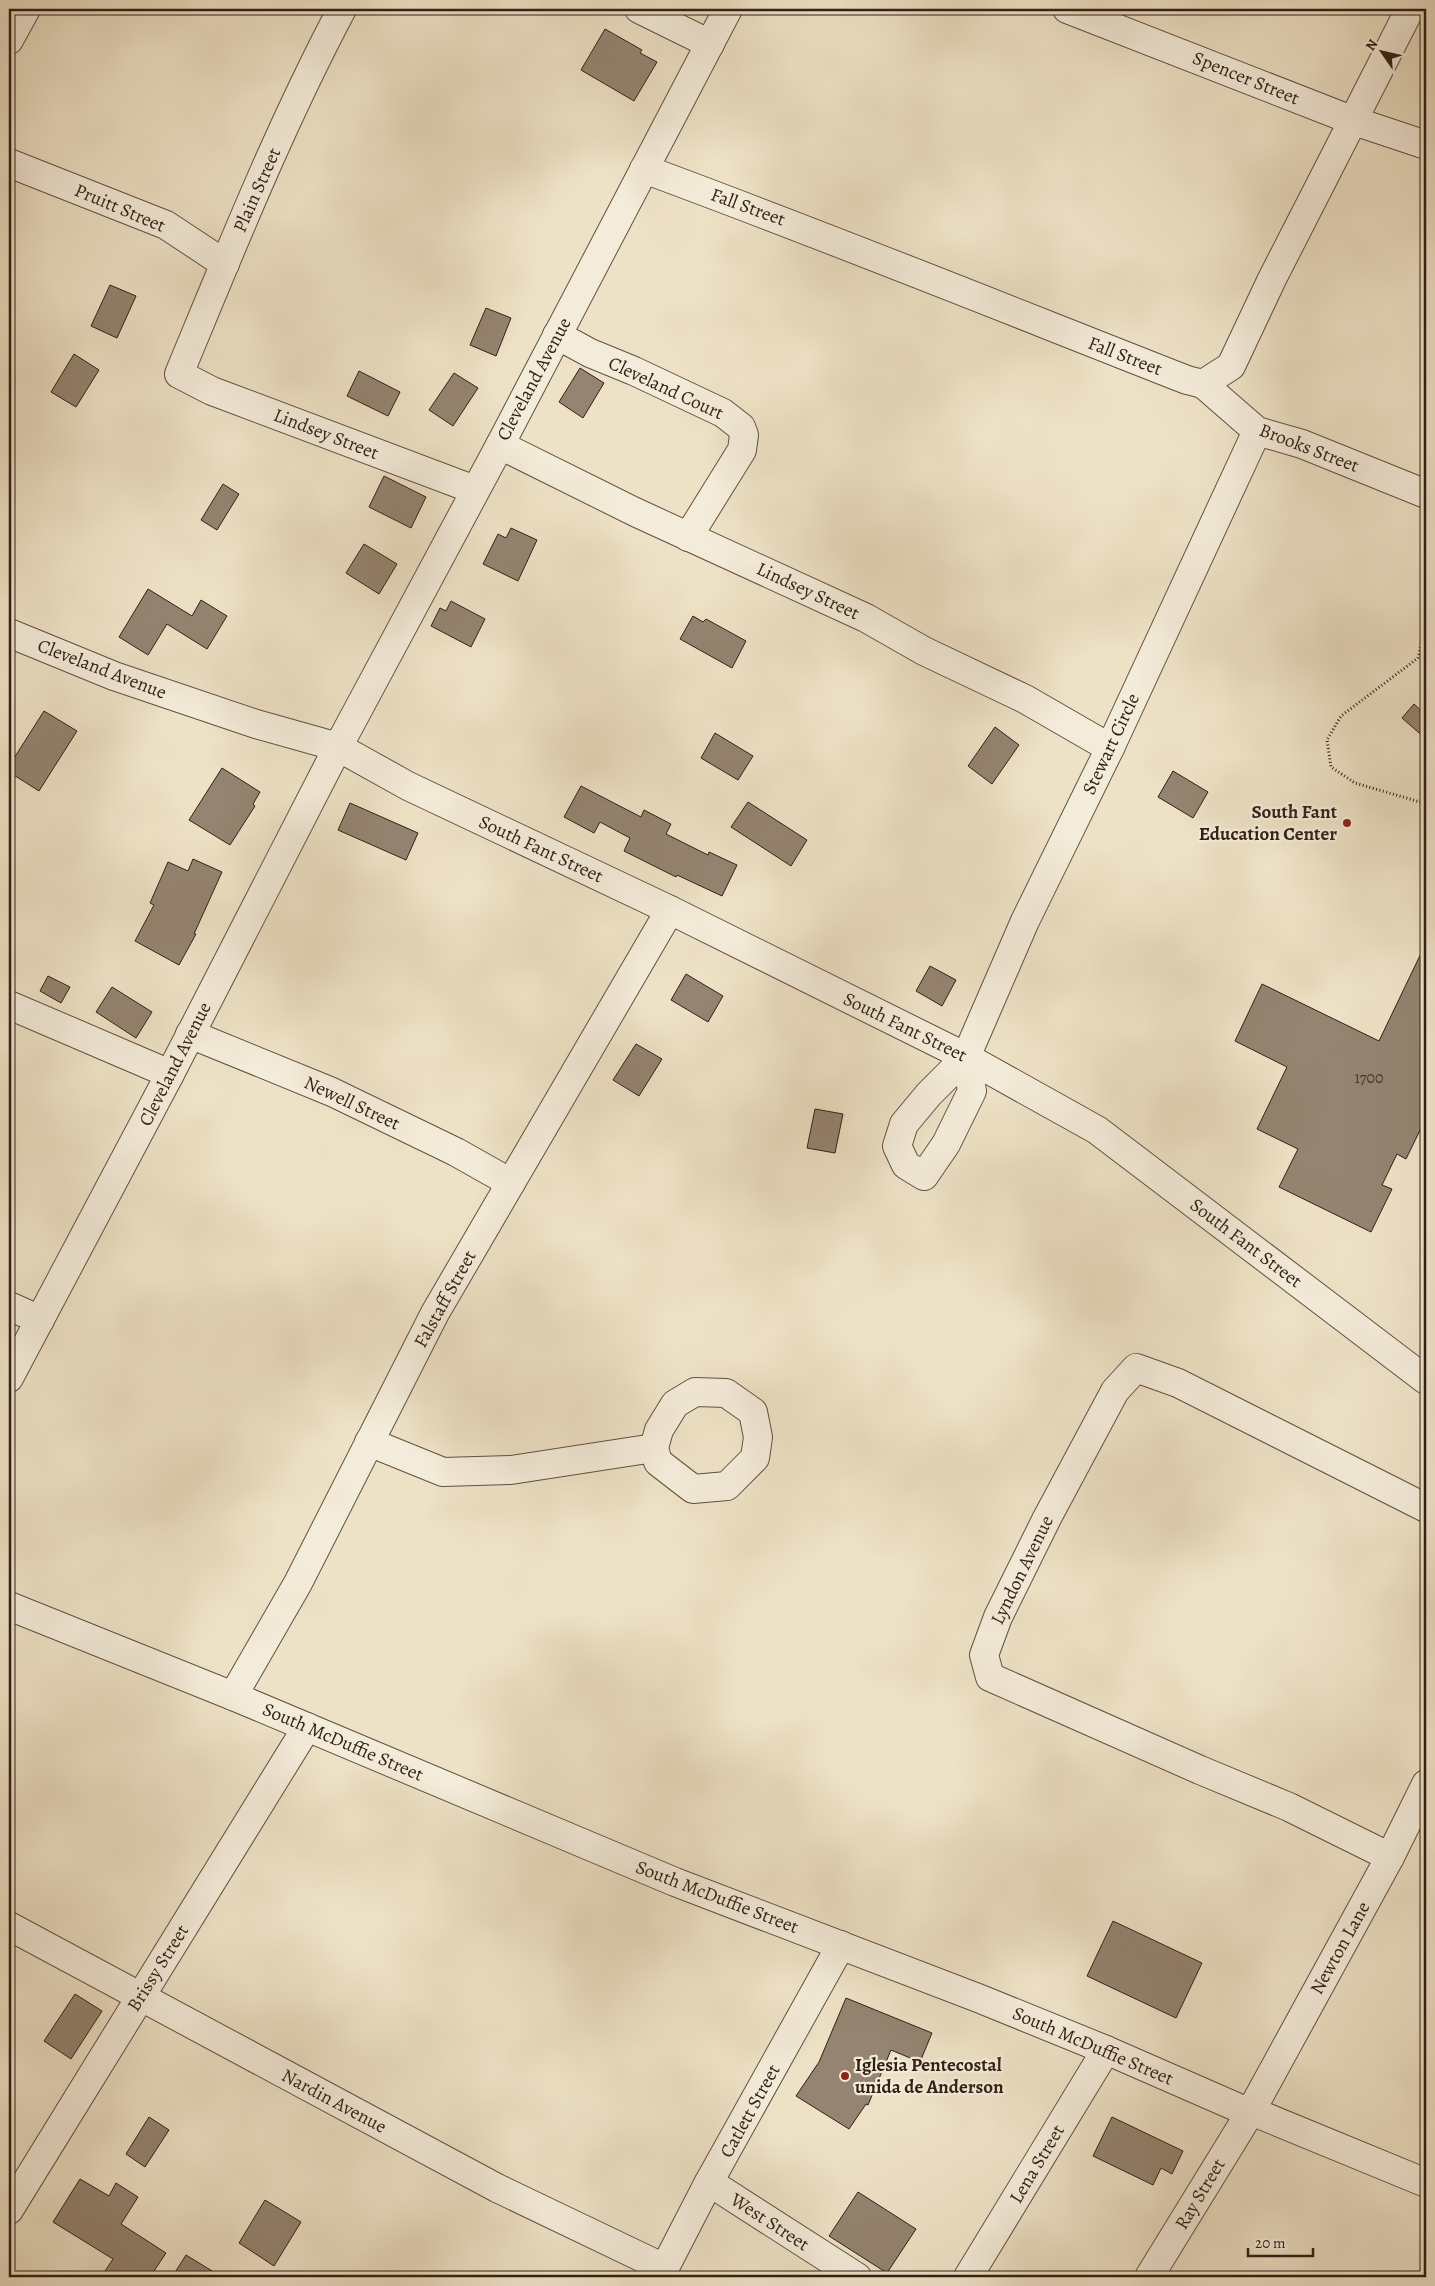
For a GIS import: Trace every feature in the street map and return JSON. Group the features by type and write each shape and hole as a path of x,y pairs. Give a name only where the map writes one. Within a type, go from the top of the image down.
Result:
{"street":[{"path":"9,40 26,9"},
{"name":"Plain Street","path":"179,374 225,264 316,58 342,9"},
{"path":"639,9 710,44"},
{"name":"Cleveland Avenue","path":"9,1378 170,1074 338,747 500,445 728,9"},
{"name":"Spencer Street","path":"1067,9 1354,121 1426,145"},
{"path":"1203,384 1231,366 1272,279 1410,9"},
{"name":"Pruitt Street","path":"9,163 166,225 225,264"},
{"name":"Fall Street","path":"644,169 788,221 916,274 1187,380 1203,384"},
{"name":"Cleveland Court","path":"557,335 590,353 634,371 723,414 741,427 744,435 742,450 688,536"},
{"name":"Lindsey Street","path":"179,374 212,391 476,490"},
{"name":"Brooks Street","path":"1203,384 1257,431 1302,444 1426,494"},
{"name":"Stewart Circle","path":"966,1057 1026,921 1110,748 1257,431"},
{"name":"Lindsey Street","path":"500,445 688,536 866,618 971,675 1025,699 1110,748"},
{"name":"Cleveland Avenue","path":"9,633 114,676 256,724 338,747"},
{"name":"South Fant Street","path":"338,747 408,786 670,910 966,1057 1097,1130 1426,1380"},
{"name":"Falstaff Street","path":"233,1696 298,1582 435,1313 670,910"},
{"path":"9,1005 170,1074"},
{"name":"Newell Street","path":"190,1034 332,1092 456,1152 511,1183"},
{"path":"9,1306 40,1320"},
{"name":"Lyndon Avenue","path":"1390,1857 1289,1807 1200,1770 990,1677 984,1655 998,1617 1047,1518 1114,1391 1136,1368 1178,1383 1426,1508"},
{"path":"369,1442 443,1472 512,1470 654,1448"},
{"name":"South McDuffie Street","path":"9,1606 233,1696 675,1882 978,1998 1106,2050 1242,2109 1251,2111 1426,2183"},
{"name":"Brissy Street","path":"9,2210 307,1727"},
{"name":"Newton Lane","path":"1251,2111 1390,1857 1426,1784"},
{"name":"Nardin Avenue","path":"9,1926 497,2188 662,2273"},
{"name":"Catlett Street","path":"662,2273 709,2182 841,1945"},
{"name":"Lena Street","path":"968,2277 1106,2050"},
{"name":"Ray Street","path":"1149,2277 1251,2111"},
{"name":"West Street","path":"709,2182 857,2277"}],"path":[{"path":"1426,595 1424,631 1418,658 1341,716 1327,740 1331,767 1355,783 1420,802 1426,799"}],"building":[{"path":"605,29 642,50 640,53 657,62 634,101 581,70"},
{"path":"110,285 136,296 117,338 91,326"},
{"path":"486,308 511,318 496,356 470,345"},
{"path":"74,354 99,370 76,407 51,392"},
{"path":"580,368 604,383 583,418 559,402"},
{"path":"359,371 400,392 388,416 347,396"},
{"path":"454,373 478,388 453,426 429,410"},
{"path":"384,476 426,497 411,528 369,507"},
{"path":"223,484 239,494 217,530 201,520"},
{"path":"511,528 537,540 518,581 483,564 498,534 506,538"},
{"path":"364,544 397,564 379,594 346,573"},
{"path":"148,589 192,616 201,600 227,616 207,649 167,624 148,655 119,637"},
{"path":"451,601 485,619 471,647 431,626 440,608 446,611"},
{"path":"693,616 703,622 706,619 746,641 732,668 680,639"},
{"path":"1414,704 1426,715 1426,739 1402,718"},
{"path":"44,711 77,731 39,791 9,772 9,766"},
{"path":"995,727 1019,745 992,784 968,766"},
{"path":"715,733 753,756 738,780 701,758"},
{"path":"222,768 260,792 253,804 255,806 230,845 189,820"},
{"path":"1173,771 1208,792 1193,818 1158,797"},
{"path":"581,786 641,817 644,810 671,824 666,834 708,855 709,852 737,865 722,896 677,875 676,877 624,851 630,838 600,822 594,833 564,817"},
{"path":"748,802 807,840 791,866 731,827"},
{"path":"350,803 418,833 406,860 338,830"},
{"path":"193,859 222,872 194,934 196,934 179,965 135,941 154,905 150,903 168,862 188,871"},
{"path":"1426,943 1426,1118 1406,1159 1397,1154 1382,1185 1392,1189 1371,1232 1279,1187 1298,1149 1257,1129 1287,1067 1235,1041 1262,984 1379,1041"},
{"path":"930,966 956,980 942,1006 916,991"},
{"path":"686,974 723,996 708,1022 671,1000"},
{"path":"48,976 70,987 61,1003 40,991"},
{"path":"112,987 152,1012 136,1038 96,1012"},
{"path":"636,1044 662,1059 639,1096 613,1080"},
{"path":"815,1109 843,1114 835,1153 807,1148"},
{"path":"1113,1921 1202,1963 1176,2018 1087,1976"},
{"path":"75,1994 102,2011 71,2059 44,2041"},
{"name":"Iglesia Pentecostal unida de Anderson","path":"846,1998 932,2033 920,2062 891,2050 868,2105 866,2104 849,2129 796,2096 819,2062"},
{"path":"149,2117 169,2130 145,2167 126,2154"},
{"path":"1112,2117 1183,2151 1172,2174 1161,2168 1153,2185 1093,2156"},
{"path":"80,2179 109,2196 116,2183 138,2197 121,2224 166,2253 150,2277 101,2277 113,2259 53,2222"},
{"path":"858,2192 916,2229 887,2273 829,2236"},
{"path":"265,2200 301,2222 274,2266 239,2243"},
{"path":"186,2255 222,2277 172,2277"}],"place":[{"name":"South Fant Education Center","path":"1347,823"},
{"name":"Iglesia Pentecostal unida de Anderson","path":"845,2076"}]}
